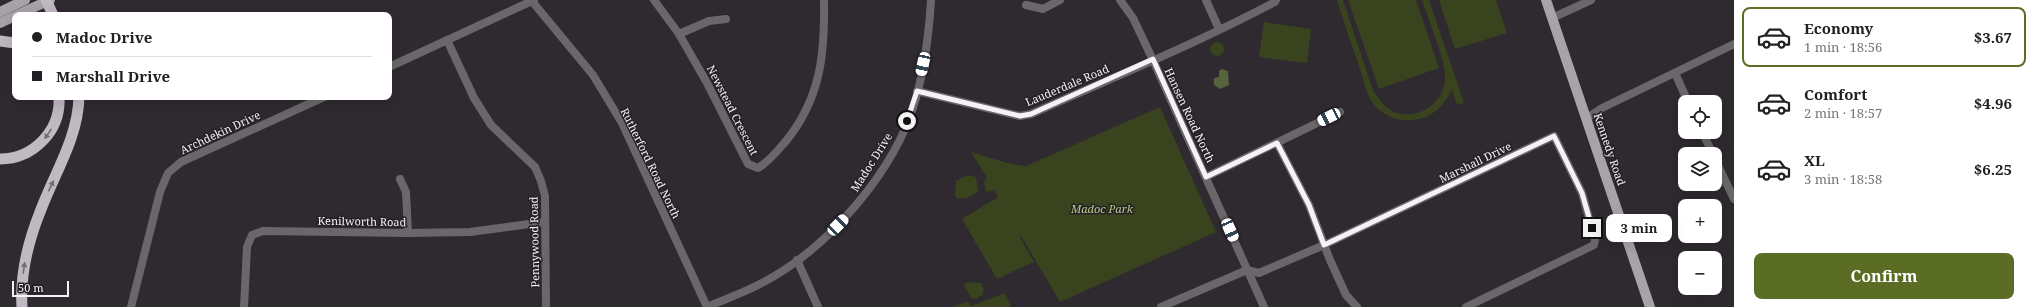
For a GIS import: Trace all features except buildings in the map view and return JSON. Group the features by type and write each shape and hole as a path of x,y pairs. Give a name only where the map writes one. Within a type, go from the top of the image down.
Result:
{"highway":[{"path":"47,0 52,12"},
{"path":"0,41 12,43"},
{"path":"0,159 26,154 42,142 55,122 59,100"},
{"path":"22,307 23,275 31,236 72,135 78,100"}],"main road":[{"path":"0,12 24,0"},
{"path":"24,12 47,0"},
{"name":"Kennedy Road","path":"1546,0 1650,307"},
{"path":"0,23 12,18"}],"street":[{"path":"392,66 532,0"},
{"name":"Rutherford Road North","path":"532,0 593,75 622,123 707,307"},
{"name":"Newstead Crescent","path":"654,0 679,34 707,83 748,164 758,168 767,163 798,126 815,90 823,56 824,0"},
{"name":"Madoc Drive","path":"707,307 761,284 797,260 827,236 869,190 902,132 917,91 929,37 930,0"},
{"path":"1026,5 1043,8 1060,0"},
{"name":"Hansen Road North","path":"1120,0 1133,18 1153,59 1264,307"},
{"path":"1206,0 1219,29"},
{"name":"Lauderdale Road","path":"917,91 1020,116 1031,114 1262,9 1276,0"},
{"path":"1552,18 1591,0"},
{"path":"679,34 709,21 726,19"},
{"name":"Pennywood Road","path":"447,40 474,98 491,125 535,167 541,181 545,196 544,222 546,307"},
{"path":"1587,118 1602,108 1734,44"},
{"path":"1675,73 1685,95"},
{"name":"Archdekin Drive","path":"131,307 160,192 168,172 180,162 317,100"},
{"path":"1206,177 1340,112"},
{"name":"Marshall Drive","path":"1247,270 1259,273 1324,245 1554,136 1582,193 1595,240 1594,245 1466,307"},
{"path":"1277,143 1309,205 1324,245 1346,295 1357,307"},
{"path":"1722,174 1734,199"},
{"path":"400,179 406,192 408,233"},
{"name":"Kenilworth Road","path":"244,307 247,247 252,235 263,231 408,233 470,232 544,222"},
{"path":"797,260 818,307"},
{"path":"1161,307 1247,270"}],"green space":[{"path":"1337,0 1343,0 1373,90 1380,101 1389,109 1398,113 1407,114 1425,110 1433,104 1443,89 1445,79 1443,61 1422,0 1429,0 1464,103 1457,105 1452,90 1441,106 1432,114 1413,120 1396,119 1386,115 1377,108 1367,91"},
{"path":"1348,0 1416,0 1439,68 1379,89"},
{"path":"1439,0 1496,0 1507,33 1455,49"},
{"path":"1264,22 1311,29 1307,63 1259,57"},
{"path":"1214,42 1220,42 1224,46 1224,52 1220,56 1214,56 1210,52 1210,46"},
{"name":"Madoc Park","path":"1160,107 1216,232 1060,302 1023,239 1019,236 1034,262 997,279 962,219 998,197 994,190 986,192 984,181 987,178 971,152 1007,163 1026,166"},
{"path":"967,175 976,177 978,192 967,198 957,199 955,195 956,181"},
{"path":"967,282 981,283 984,290 982,295 975,299 971,298 964,285"},
{"path":"1005,293 1011,307 953,307 968,301 971,306"}],"shaded area":[{"path":"1222,69 1228,71 1229,85 1220,89 1214,85 1214,78 1219,77 1219,71"}],"route":[{"path":"907,121 916,98 917,91 1020,116 1031,114 1153,59 1206,177 1277,143 1309,205 1324,245 1448,188 1554,136 1582,193 1592,228"}]}
